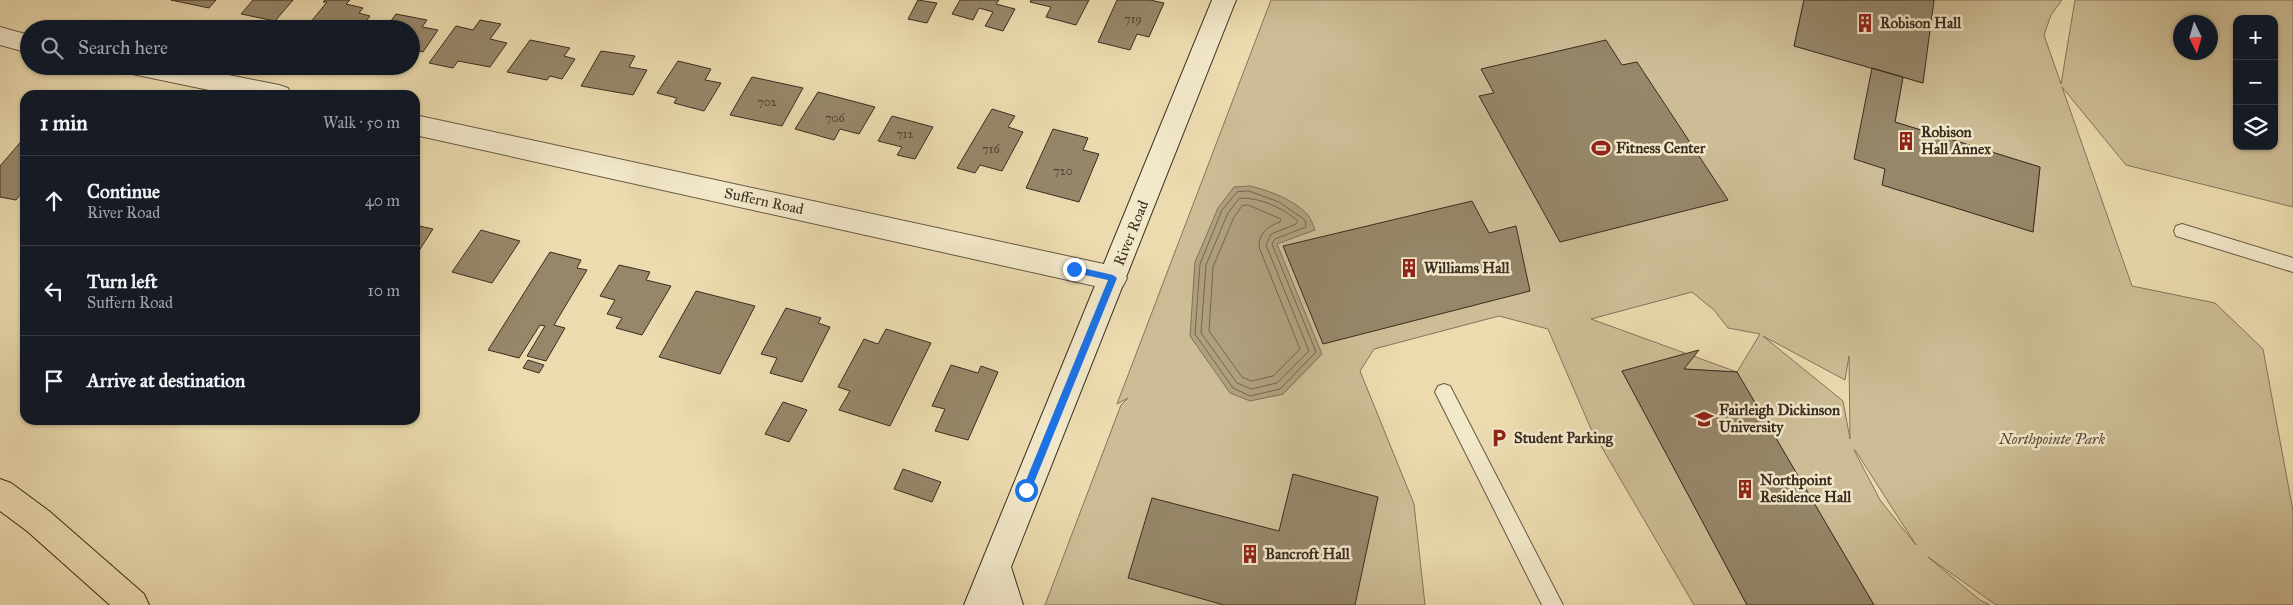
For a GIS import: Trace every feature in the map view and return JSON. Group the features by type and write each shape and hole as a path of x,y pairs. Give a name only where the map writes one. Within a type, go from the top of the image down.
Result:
{"highway":[{"path":"0,493 38,521 133,605"}],"street":[{"name":"River Road","path":"980,605 1224,0"},
{"path":"0,36 20,42"},
{"path":"181,75 255,90"},
{"name":"Suffern Road","path":"420,126 1113,278"},
{"path":"996,567 1007,605"}],"lane":[{"path":"2182,231 2293,265"},
{"path":"1444,392 1553,605"}],"green space":[{"name":"Fairleigh Dickinson University","path":"1271,0 1804,0 1794,46 1872,68 1885,169 1883,185 2033,232 2040,167 1895,122 1903,77 1922,83 1934,0 2062,0 2051,15 2044,35 2061,84 2075,0 2293,0 2293,207 2126,165 2062,87 2132,286 2215,303 2263,349 2293,511 2293,605 1996,605 1928,557 1980,600 1990,605 1874,605 1737,372 1684,369 1622,371 1747,605 1694,605 1591,429 1548,329 1499,316 1374,349 1360,371 1414,504 1425,605 1045,605 1121,405 1128,398 1117,404","holes":["1692,292 1714,310 1728,328 1760,334 1737,372 1591,319","1763,336 1845,380 1849,356 1850,439 1843,401","1320,356 1283,394 1252,400","1854,450 1916,545 1880,500"]}],"water":[{"path":"1250,186 1289,200 1303,210 1312,222 1315,230 1277,244 1322,354 1283,394 1250,401 1230,393 1190,336 1195,262 1218,208 1234,187"}],"building":[{"path":"171,0 216,0 209,8"},
{"path":"253,0 293,0 276,20 241,14"},
{"path":"325,0 350,0 346,4 363,8 359,13 370,16 367,20 312,20 327,2 323,2"},
{"path":"918,0 937,3 927,23 908,19"},
{"path":"960,0 999,0 996,4 1015,9 1003,31 985,26 993,12 979,8 973,20 952,14"},
{"path":"1031,0 1089,0 1076,25 1046,17 1051,7 1030,2"},
{"path":"1117,0 1150,0 1164,3 1149,37 1137,34 1130,50 1098,42"},
{"name":"Robison Hall","path":"1804,0 1934,0 1923,83 1794,46"},
{"path":"396,14 427,20 422,27 438,30 423,52 420,51 420,20 392,20"},
{"path":"480,20 501,24 490,39 507,43 490,67 458,61 453,68 429,63 456,26 473,30"},
{"path":"530,40 570,48 564,56 575,59 562,79 550,76 547,80 507,72"},
{"name":"Fitness Center","path":"1606,40 1622,65 1637,62 1728,200 1560,242 1479,96 1494,93 1481,69"},
{"path":"601,51 635,56 629,67 647,70 633,95 581,86"},
{"path":"678,61 711,69 705,80 721,83 704,111 674,103 677,98 657,93"},
{"name":"Robison Hall Annex","path":"1872,68 1903,77 1895,122 2040,167 2033,232 1882,185 1885,169 1854,159"},
{"path":"752,77 803,88 782,126 730,115"},
{"path":"818,92 875,107 859,134 840,129 834,140 795,129"},
{"path":"992,109 1015,116 1008,127 1023,132 1002,171 980,165 975,173 957,168"},
{"path":"892,116 933,127 915,159 897,155 902,147 878,141"},
{"path":"1053,129 1088,138 1083,150 1099,154 1079,202 1026,188"},
{"path":"20,143 20,195 16,200 0,197 0,166"},
{"name":"Williams Hall","path":"1472,201 1489,233 1516,226 1530,291 1323,344 1283,246"},
{"path":"420,226 433,229 420,249"},
{"path":"481,230 520,241 492,283 452,272"},
{"path":"550,252 581,260 577,268 587,270 554,325 565,328 546,361 527,356 545,326 540,325 519,358 488,350"},
{"path":"619,265 650,272 646,280 671,286 642,335 616,328 622,318 607,314 615,300 600,296"},
{"path":"696,291 755,306 720,374 659,357"},
{"path":"786,308 821,318 818,323 830,327 802,382 770,373 777,358 761,354"},
{"path":"886,329 931,343 890,426 839,410 850,391 838,387 864,339 878,344"},
{"name":"Northpoint Residence Hall","path":"1699,350 1684,369 1737,372 1874,605 1747,605 1622,371"},
{"path":"528,360 544,365 539,373 523,368"},
{"path":"951,365 978,373 981,366 998,372 968,440 935,431 945,409 932,406"},
{"path":"783,402 807,410 789,442 765,434"},
{"path":"903,469 941,482 932,502 894,489"},
{"name":"Bancroft Hall","path":"1293,474 1378,497 1355,605 1224,605 1128,578 1152,498 1279,531"}],"place":[{"name":"Robison Hall","path":"1865,23"},
{"name":"Robison Hall Annex","path":"1906,141"},
{"name":"Fitness Center","path":"1601,148"},
{"name":"Williams Hall","path":"1409,268"},
{"name":"Fairleigh Dickinson University","path":"1704,419"},
{"name":"Student Parking","path":"1499,438"},
{"name":"Northpoint Residence Hall","path":"1745,489"},
{"name":"Bancroft Hall","path":"1250,554"}],"route":[{"path":"1026,490 1113,278 1074,269"}],"park label":[{"name":"Northpointe Park","path":"2052,439"}]}
